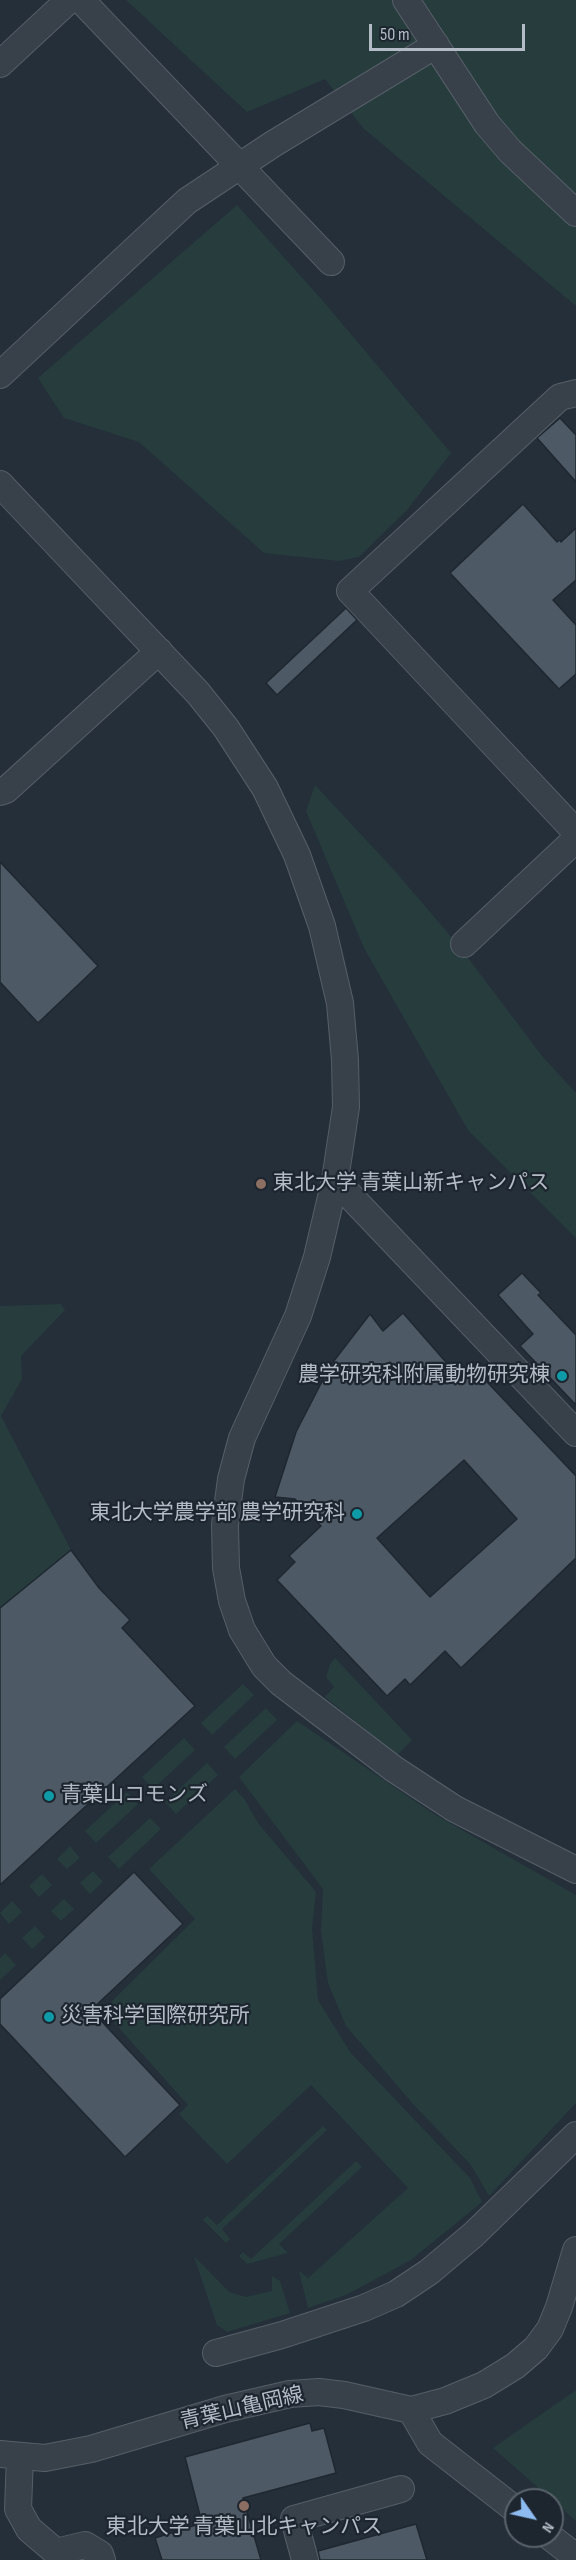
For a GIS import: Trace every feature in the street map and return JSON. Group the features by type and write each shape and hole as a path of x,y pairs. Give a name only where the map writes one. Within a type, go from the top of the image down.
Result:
{"street":[{"path":"0,64 69,0"},
{"path":"81,0 331,262"},
{"path":"406,0 487,124 510,151 576,213"},
{"path":"0,375 187,201 436,45"},
{"path":"576,393 560,397 350,591 576,832"},
{"path":"0,484 198,693 226,728 265,788 297,855 322,926 340,1003 346,1107 335,1180 317,1257 298,1316 242,1438 231,1479 225,1525 226,1569 232,1602 242,1630 264,1666 281,1683 394,1768 455,1809 576,1870"},
{"path":"0,792 6,790 159,651"},
{"path":"464,944 576,839"},
{"path":"335,1180 576,1432"},
{"path":"216,2353 282,2335 364,2308 396,2294 429,2272 473,2235 576,2135"},
{"path":"504,2501 430,2443 411,2410 445,2401 484,2385 515,2366 537,2348 550,2329 559,2307 576,2250"},
{"name":"青葉山亀岡線","path":"10,2456 45,2458 91,2449 225,2409 290,2394 319,2392 344,2395 411,2410"},
{"path":"10,2456 18,2509 28,2529 56,2552 85,2545 100,2554 102,2560"},
{"path":"305,2560 294,2519 401,2489"},
{"path":"564,2548 576,2557"}],"green space":[{"path":"126,0 576,0 576,306 363,128 325,79 247,112"},
{"path":"237,205 323,301 451,453 407,510 359,557 339,561 264,553 139,442 64,418 38,378"},
{"path":"315,785 394,870 459,946 542,1056 576,1093 576,1238 468,1130 364,948 306,811"},
{"path":"61,1304 65,1310 21,1356 22,1379 1,1416 71,1550 0,1608 0,1306"},
{"path":"335,1658 412,1740 397,1755 325,1697 334,1687 326,1677 330,1664"},
{"path":"243,1684 254,1695 212,1735 201,1723"},
{"path":"266,1708 277,1720 235,1759 224,1747"},
{"path":"297,1721 434,1814 576,1895 576,2103 489,2196 471,2165 413,2104 346,2026 328,1983 321,1931 323,1889 239,1777"},
{"path":"184,1738 195,1750 153,1789 142,1777"},
{"path":"207,1763 218,1775 176,1814 165,1802"},
{"path":"235,1789 245,1800 258,1823 316,1892 312,1928 318,2000 350,2052 470,2178 482,2202 411,2260 346,2295 308,2308 299,2271 308,2278 408,2188 311,2085 227,2164 179,2114 188,2105 103,2010 195,1919 149,1869"},
{"path":"127,1792 138,1804 96,1843 85,1831"},
{"path":"150,1818 161,1829 119,1869 108,1857"},
{"path":"70,1846 80,1858 67,1869 57,1859"},
{"path":"93,1871 103,1882 90,1894 80,1883"},
{"path":"42,1874 52,1885 39,1897 29,1886"},
{"path":"64,1899 74,1909 61,1921 51,1911"},
{"path":"12,1901 22,1912 9,1924 0,1913"},
{"path":"35,1926 45,1937 32,1949 22,1938"},
{"path":"5,1953 16,1965 0,1980 0,1958"},
{"path":"323,2126 327,2130 222,2229 230,2239 226,2243 203,2220 207,2216 217,2225"},
{"path":"356,2161 362,2167 279,2244 288,2253 247,2264 239,2256 243,2252 251,2259"},
{"path":"194,2256 229,2292 246,2297 272,2291 272,2276 280,2281 290,2313 227,2332 217,2325"},
{"path":"576,2390 576,2521 564,2510 564,2488 538,2488 493,2448"}],"building":[{"path":"560,418 576,435 576,482 537,438"},
{"path":"523,504 557,542 560,540 561,542 576,528 576,580 553,600 576,625 576,674 559,689 450,573"},
{"path":"346,608 357,620 277,695 266,683"},
{"path":"0,862 98,966 38,1023 0,982"},
{"name":"農学研究科附属動物研究棟","path":"522,1273 541,1293 538,1295 576,1335 576,1405 520,1346 533,1334 498,1295"},
{"name":"東北大学農学部 農学研究科","path":"403,1313 459,1377 472,1366 576,1476 576,1558 461,1668 445,1651 410,1685 405,1679 387,1696 277,1580 295,1562 289,1556 321,1526 295,1499 275,1497 296,1432 330,1366 370,1314 383,1331","holes":["464,1460 517,1519 430,1597 377,1538"]},
{"name":"青葉山コモンズ","path":"71,1550 99,1588 130,1620 122,1628 195,1706 0,1885 0,1608"},
{"name":"災害科学国際研究所","path":"134,1872 183,1924 91,2010 180,2105 125,2157 0,2024 0,1999"},
{"path":"310,2423 312,2431 324,2428 336,2473 243,2498 261,2560 162,2560 155,2538 202,2523 185,2457"},
{"path":"416,2524 427,2560 320,2560 318,2551"}],"place":[{"name":"東北大学 青葉山新キャンパス","path":"261,1184"},
{"name":"農学研究科附属動物研究棟","path":"562,1376"},
{"name":"東北大学農学部 農学研究科","path":"357,1514"},
{"name":"青葉山コモンズ","path":"49,1796"},
{"name":"災害科学国際研究所","path":"49,2017"},
{"name":"東北大学 青葉山北キャンパス","path":"244,2506"}]}
